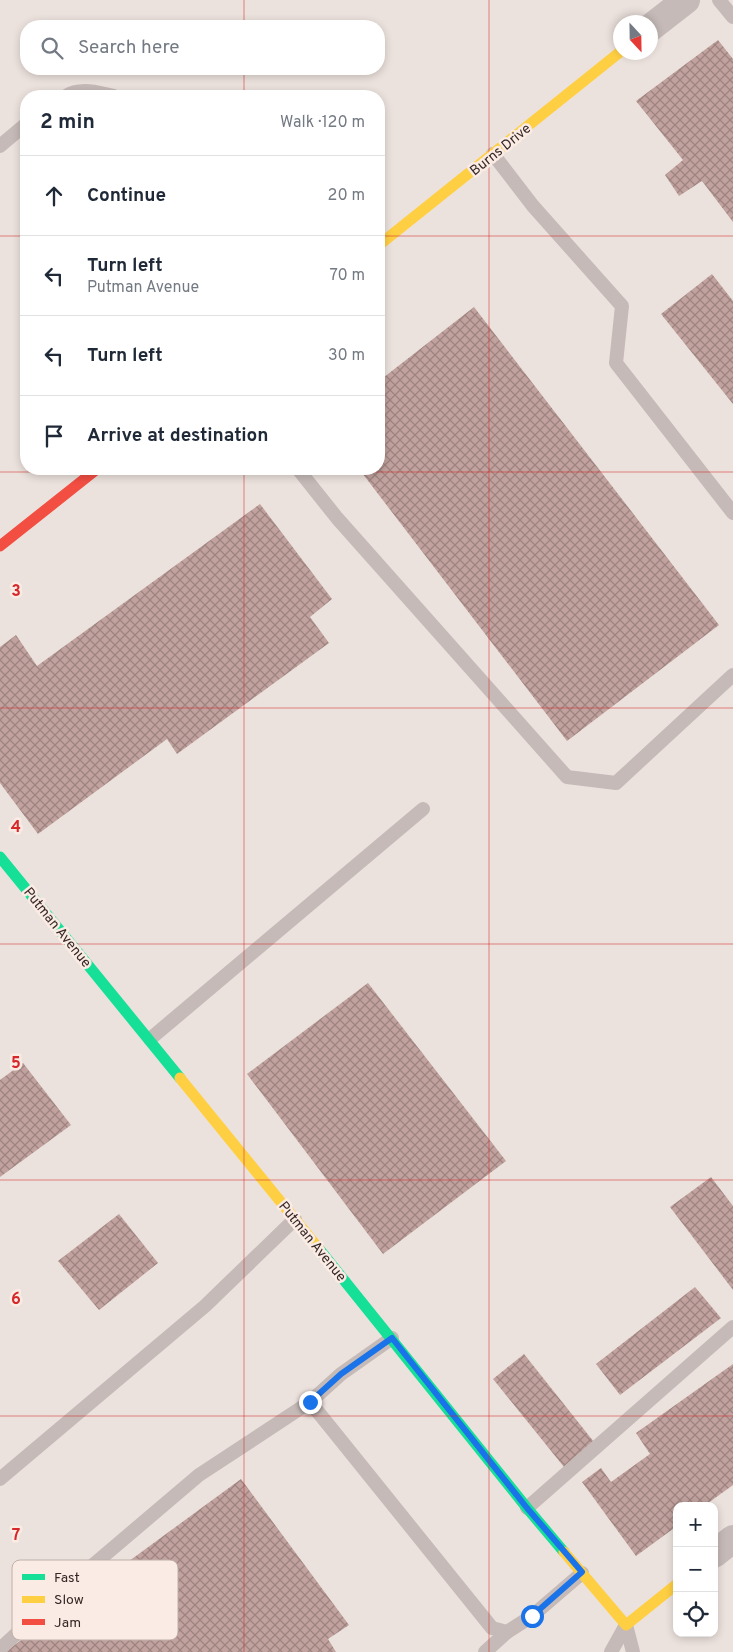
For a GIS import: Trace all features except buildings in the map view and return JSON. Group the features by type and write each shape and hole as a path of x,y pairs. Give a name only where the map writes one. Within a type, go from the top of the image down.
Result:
{"street":[{"path":"658,22 686,0"},
{"name":"Burns Drive","path":"385,240 613,58"},
{"path":"0,546 89,475"},
{"name":"Putman Avenue","path":"0,857 150,1039 527,1508 626,1625"},
{"path":"718,1551 733,1538"},
{"path":"626,1625 673,1587"}],"lane":[{"path":"719,0 733,17"},
{"path":"0,146 20,129"},
{"path":"493,154 533,206 622,306 616,362 733,513"},
{"path":"303,475 337,518 567,777 616,783 733,674"},
{"path":"150,1039 423,809"},
{"path":"0,1479 205,1306 295,1219"},
{"path":"527,1508 733,1327"},
{"path":"99,1560 199,1475 310,1402 341,1374 392,1338"},
{"path":"310,1402 492,1628 507,1632"},
{"path":"485,1652 507,1632 532,1616 582,1572"},
{"path":"611,1652 626,1625"},
{"path":"626,1625 633,1652"},
{"path":"0,1649 12,1638"}],"traffic: fast":[{"path":"0,857 180,1078"},
{"path":"319,1249 564,1552"}],"traffic: slow":[{"path":"385,240 613,58"},
{"path":"180,1078 319,1249"},
{"path":"564,1552 626,1625 673,1587"}],"traffic: jam":[{"path":"0,546 89,475"}],"route":[{"path":"310,1402 341,1374 392,1338 527,1508 582,1572 532,1616"}]}
